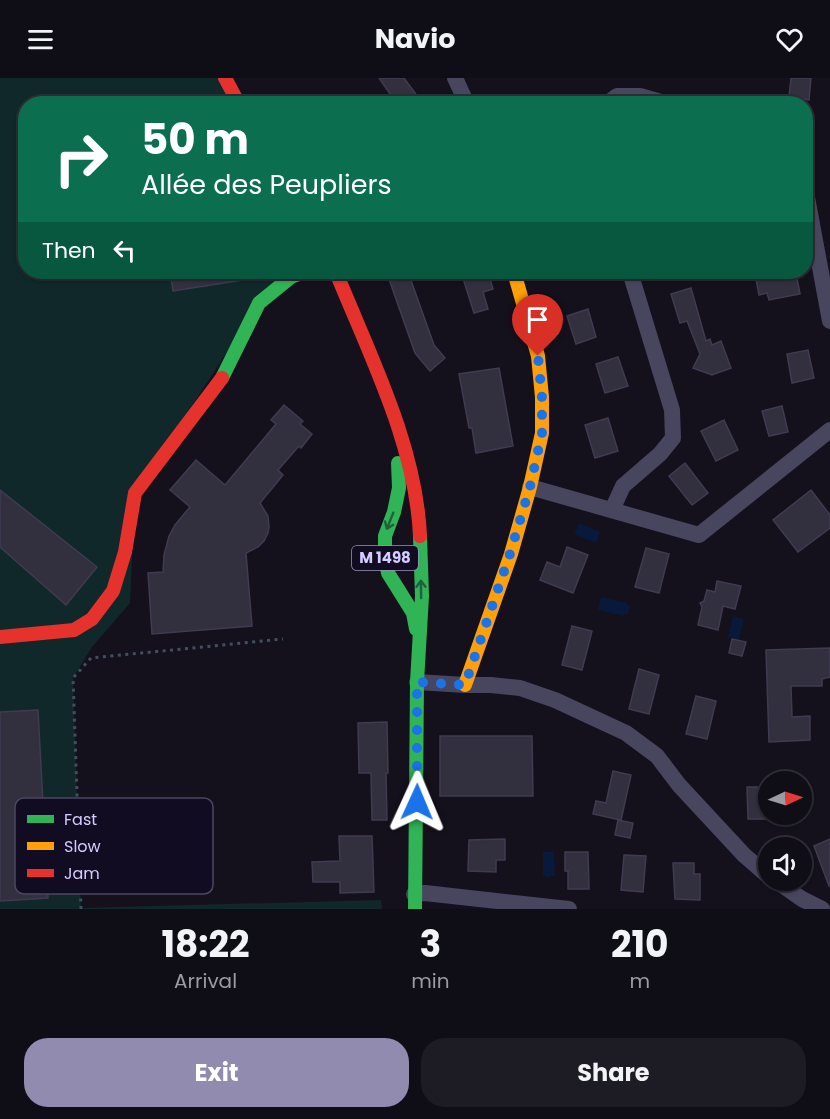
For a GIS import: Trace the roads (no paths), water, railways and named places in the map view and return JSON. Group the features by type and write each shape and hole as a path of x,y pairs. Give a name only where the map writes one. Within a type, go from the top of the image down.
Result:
{"street":[{"path":"225,78 235,96"},
{"path":"455,78 463,96"},
{"path":"617,96 640,96"},
{"path":"813,230 830,321"},
{"path":"0,637 74,630 92,619 113,591 125,552 135,493 224,375 259,303 289,279"},
{"name":"M 1498","path":"339,279 387,396 409,457 419,518 422,596 417,682 415,902"},
{"path":"465,685 510,554 530,487 542,433 542,398 538,356 516,279"},
{"path":"612,510 623,486 660,454 673,438 672,410 632,279"},
{"name":"M 1498","path":"397,429 399,488 394,512 385,536 385,557 388,573 413,613 418,647"},
{"path":"530,487 699,535 830,430"},
{"path":"417,682 520,688 555,700 626,733 657,756 679,785 758,867"},
{"path":"791,891 802,899 823,905"},
{"path":"415,902 436,895 569,909"}],"water":[{"path":"579,523 600,532 596,543 574,534"},
{"path":"601,597 627,603 627,606 630,606 628,615 598,610"},
{"path":"733,616 744,619 739,640 728,637"},
{"path":"543,852 554,852 555,876 550,876 550,878 543,876"}]}
